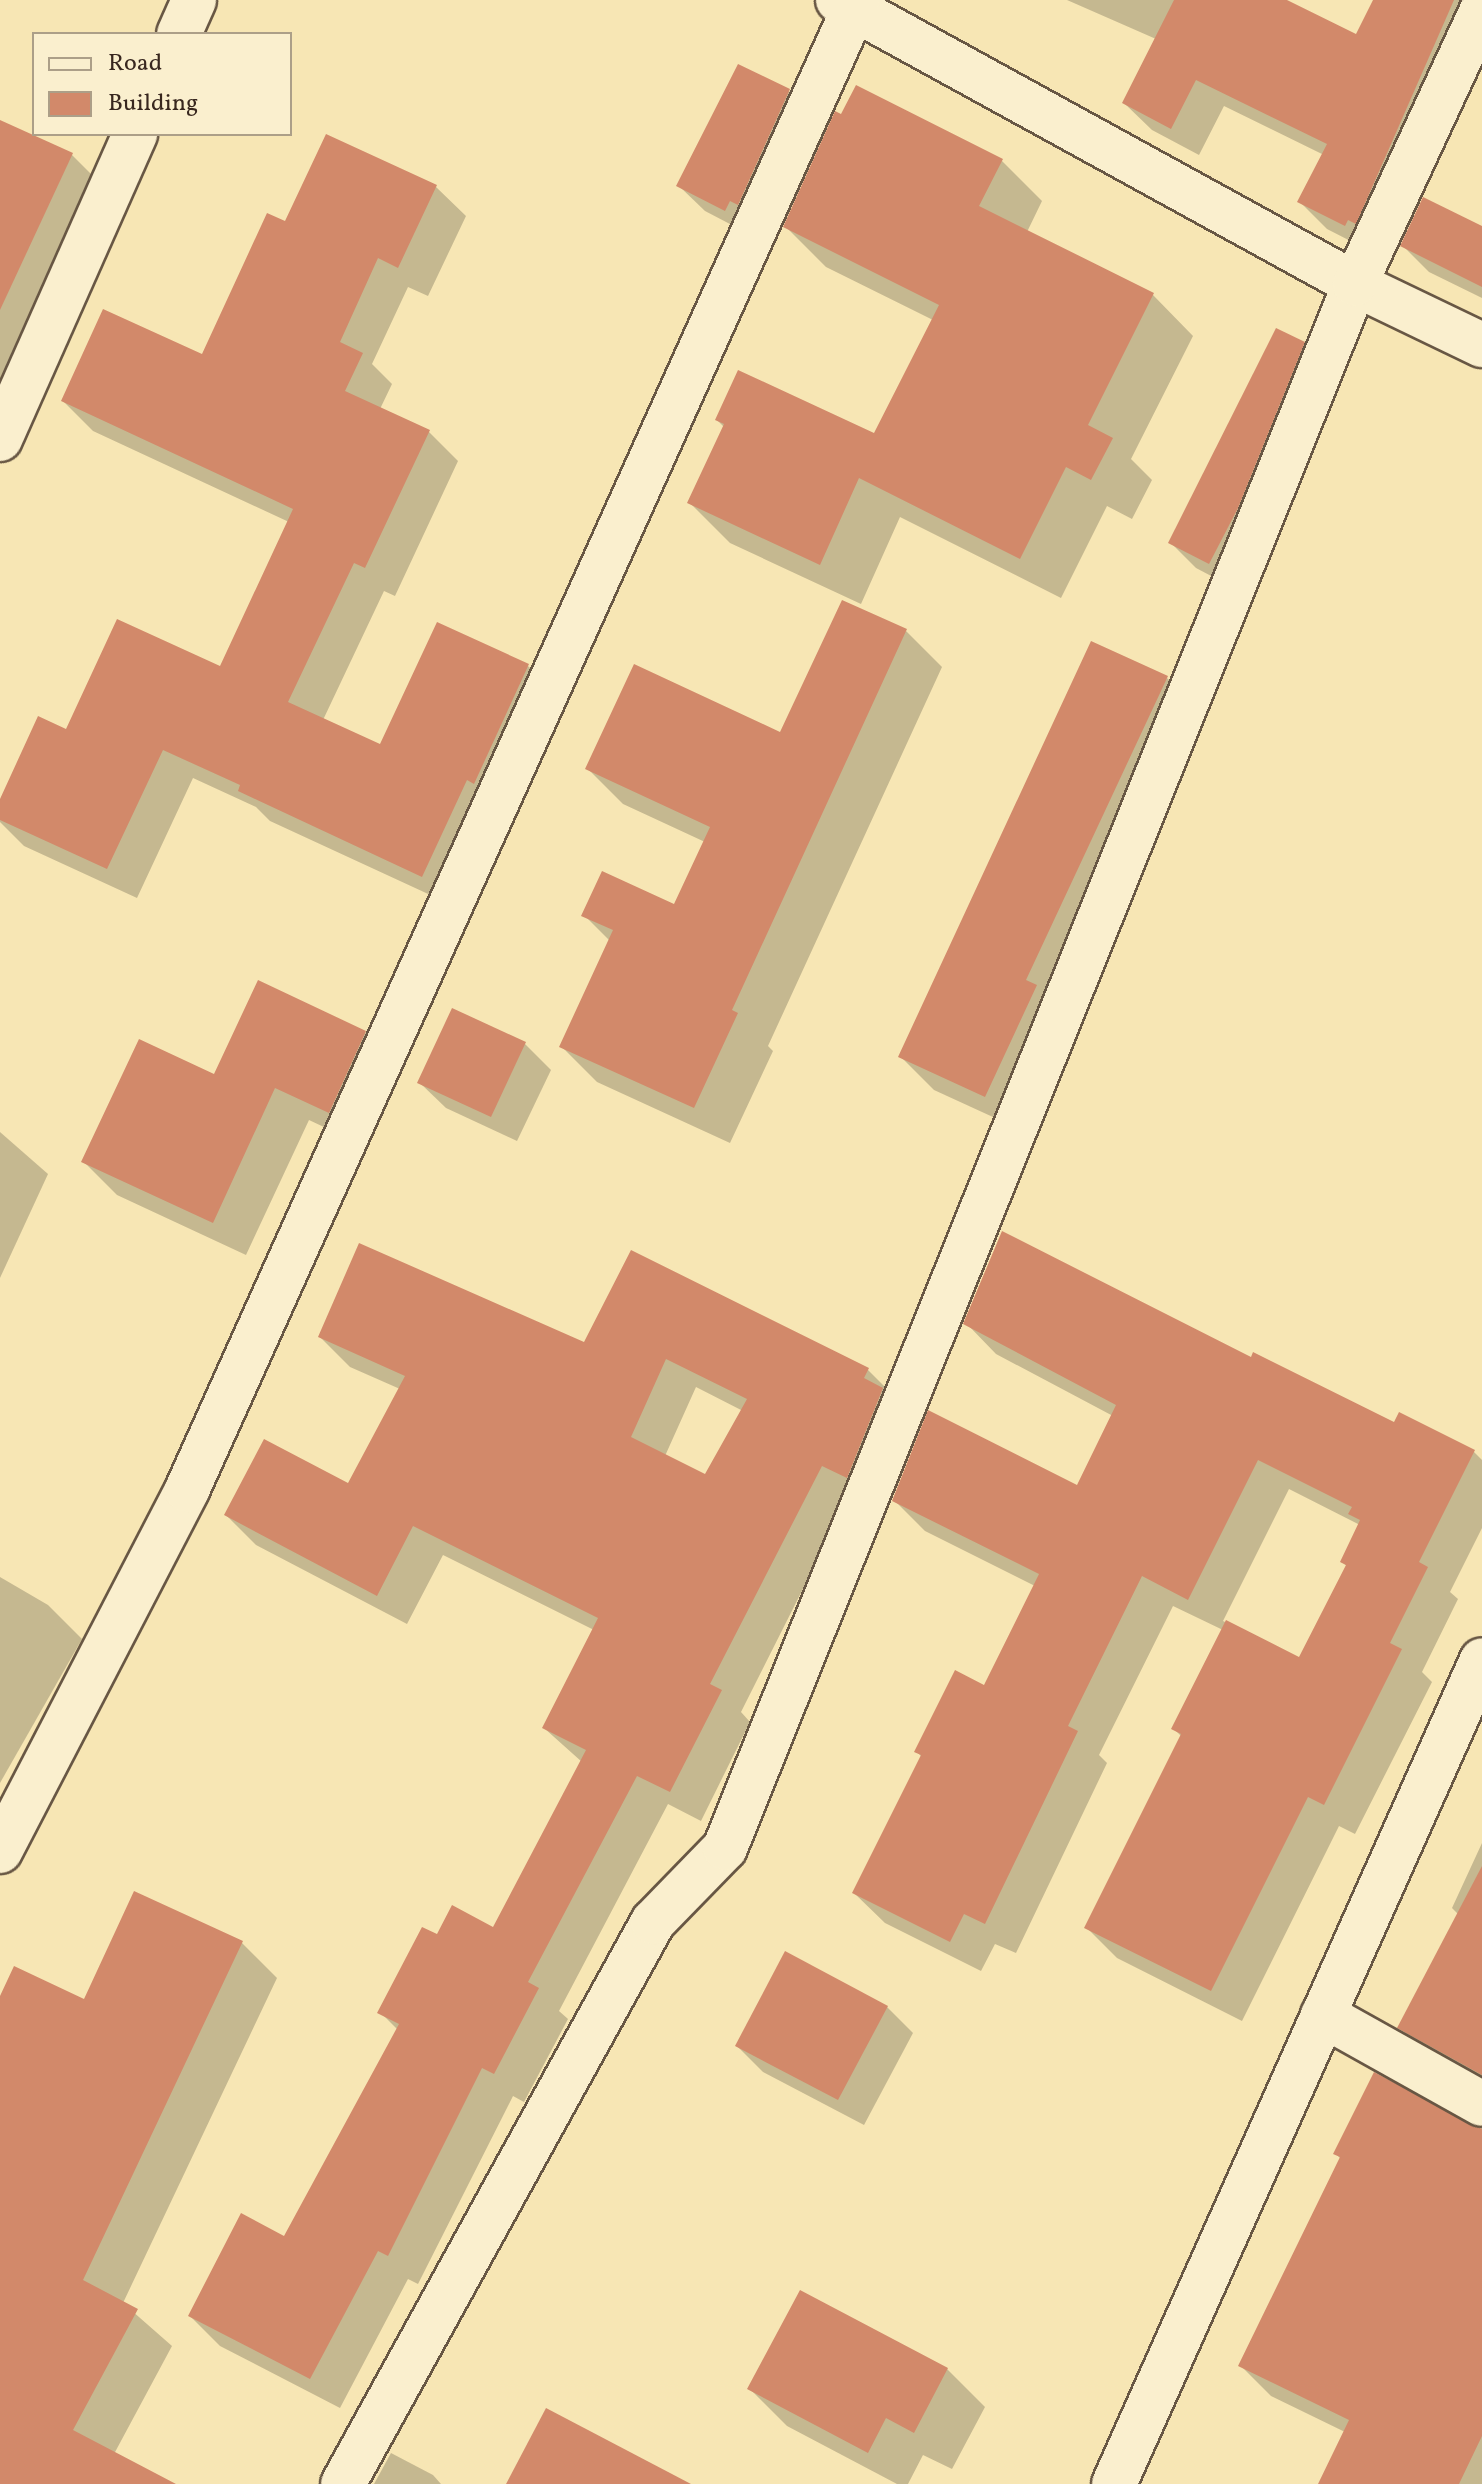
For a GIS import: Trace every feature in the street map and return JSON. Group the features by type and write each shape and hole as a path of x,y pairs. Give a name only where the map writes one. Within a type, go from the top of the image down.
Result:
{"street":[{"path":"180,32 194,0"},
{"path":"0,1851 187,1490 850,3 1355,284 1482,345"},
{"path":"343,2484 653,1922 725,1848 1355,284 1482,11"},
{"path":"0,439 134,136"},
{"path":"1114,2484 1482,1660"},
{"path":"1323,2015 1482,2104"}],"building":[{"path":"1174,0 1287,0 1356,34 1373,0 1454,0 1356,224 1348,220 1345,226 1297,202 1327,144 1196,80 1171,129 1122,103"},
{"path":"738,64 790,89 738,205 730,201 725,211 676,186"},
{"path":"856,85 1003,159 979,206 1154,293 1088,425 1113,438 1091,480 1066,467 1020,559 859,478 820,565 687,503 724,424 715,420 738,370 874,433 939,305 783,227 835,111 841,114"},
{"path":"0,120 73,153 0,310"},
{"path":"326,134 437,185 398,268 378,258 340,342 363,353 345,391 430,430 365,568 354,563 288,702 380,744 437,622 529,664 474,784 467,780 422,877 238,791 240,785 163,750 107,869 0,820 0,799 38,716 66,729 117,619 220,666 293,509 61,401 103,309 202,354 267,213 285,221"},
{"path":"1423,197 1482,226 1482,287 1400,246"},
{"path":"1276,328 1305,342 1238,508 1209,564 1168,543"},
{"path":"842,600 907,629 732,1010 738,1013 694,1108 559,1047 613,930 581,916 602,871 674,904 710,827 585,769 634,664 780,732"},
{"path":"1091,641 1168,676 1026,980 1037,985 985,1097 898,1057"},
{"path":"258,980 366,1031 329,1113 275,1088 213,1223 81,1162 139,1039 214,1074"},
{"path":"452,1008 526,1042 491,1117 417,1083"},
{"path":"1002,1231 1251,1357 1253,1352 1394,1422 1399,1412 1475,1450 1419,1562 1428,1567 1390,1643 1402,1649 1324,1805 1308,1797 1211,1991 1084,1928 1181,1734 1171,1729 1226,1620 1299,1657 1346,1565 1340,1562 1360,1520 1348,1514 1352,1507 1258,1460 1188,1600 1142,1576 1068,1726 1078,1731 985,1924 964,1914 950,1942 852,1893 921,1755 914,1752 955,1670 984,1685 1039,1574 892,1501 928,1410 1077,1485 1116,1405 963,1324"},
{"path":"359,1243 584,1342 631,1250 869,1368 864,1378 883,1388 847,1478 822,1466 710,1684 722,1690 670,1792 637,1776 528,1982 539,1988 494,2074 482,2068 388,2256 378,2251 310,2379 188,2316 241,2213 284,2236 399,2024 377,2013 422,1927 437,1934 452,1905 493,1927 586,1750 542,1728 598,1618 413,1526 377,1596 224,1515 264,1439 348,1483 405,1376 318,1337","holes":["666,1359 747,1399 705,1474 631,1437"]},
{"path":"1482,1866 1482,2075 1397,2028"},
{"path":"134,1891 243,1941 83,2280 138,2309 73,2430 176,2484 0,2484 0,1996 14,1966 84,1999"},
{"path":"785,1951 888,2006 838,2100 735,2046"},
{"path":"1374,2072 1482,2129 1482,2436 1459,2484 1318,2484 1349,2420 1238,2366 1340,2157 1333,2154"},
{"path":"800,2290 948,2368 914,2433 886,2418 868,2453 747,2389"},
{"path":"546,2408 691,2484 506,2484"}]}
